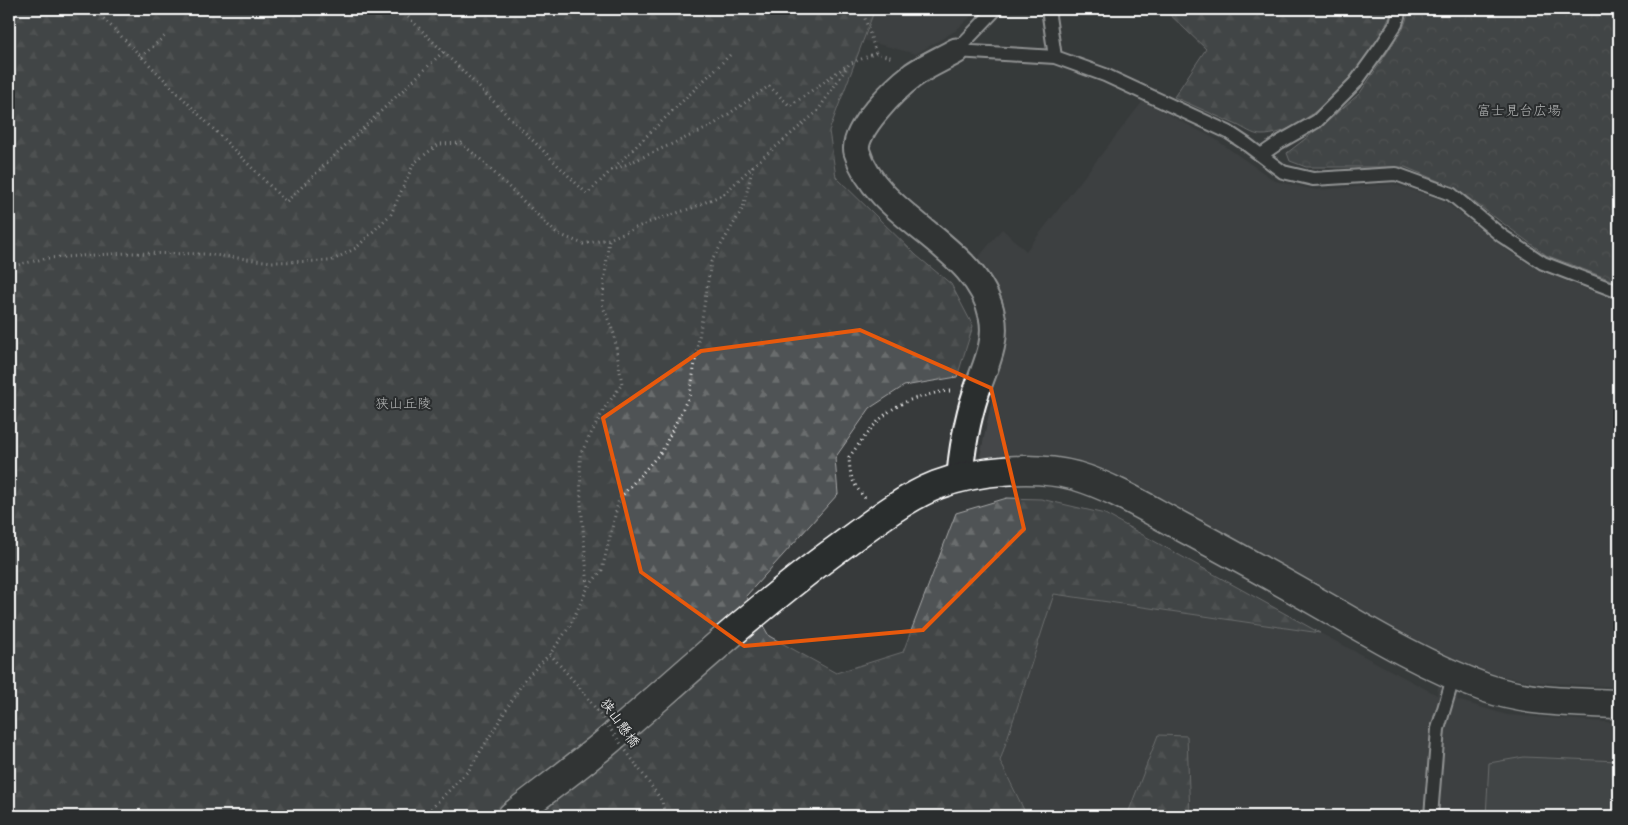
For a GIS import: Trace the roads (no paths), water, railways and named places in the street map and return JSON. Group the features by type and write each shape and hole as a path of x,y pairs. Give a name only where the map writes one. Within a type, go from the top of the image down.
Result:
{"street":[{"path":"956,51 913,75 877,109 858,139 857,151 867,173 881,192 958,258 986,297 992,315 994,340 975,395 961,463 960,478"},
{"path":"512,816 604,744 767,604 814,566 880,518 920,493 937,485 960,478 994,472 1017,470 1072,475 1104,486 1241,558 1390,644 1454,675 1488,688 1522,698 1560,702 1619,704"}],"lane":[{"path":"956,51 996,9"},
{"path":"1048,9 1055,57"},
{"path":"1261,155 1317,120 1355,83 1396,24 1400,9"},
{"path":"956,51 1055,57 1104,75 1228,132 1283,172 1313,179 1396,174 1450,194 1502,236 1543,263 1619,292"},
{"path":"1431,816 1438,729 1454,675"}],"park label":[{"name":"富士見台広場","path":"1519,110"},
{"name":"狭山丘陵","path":"403,403"}]}
